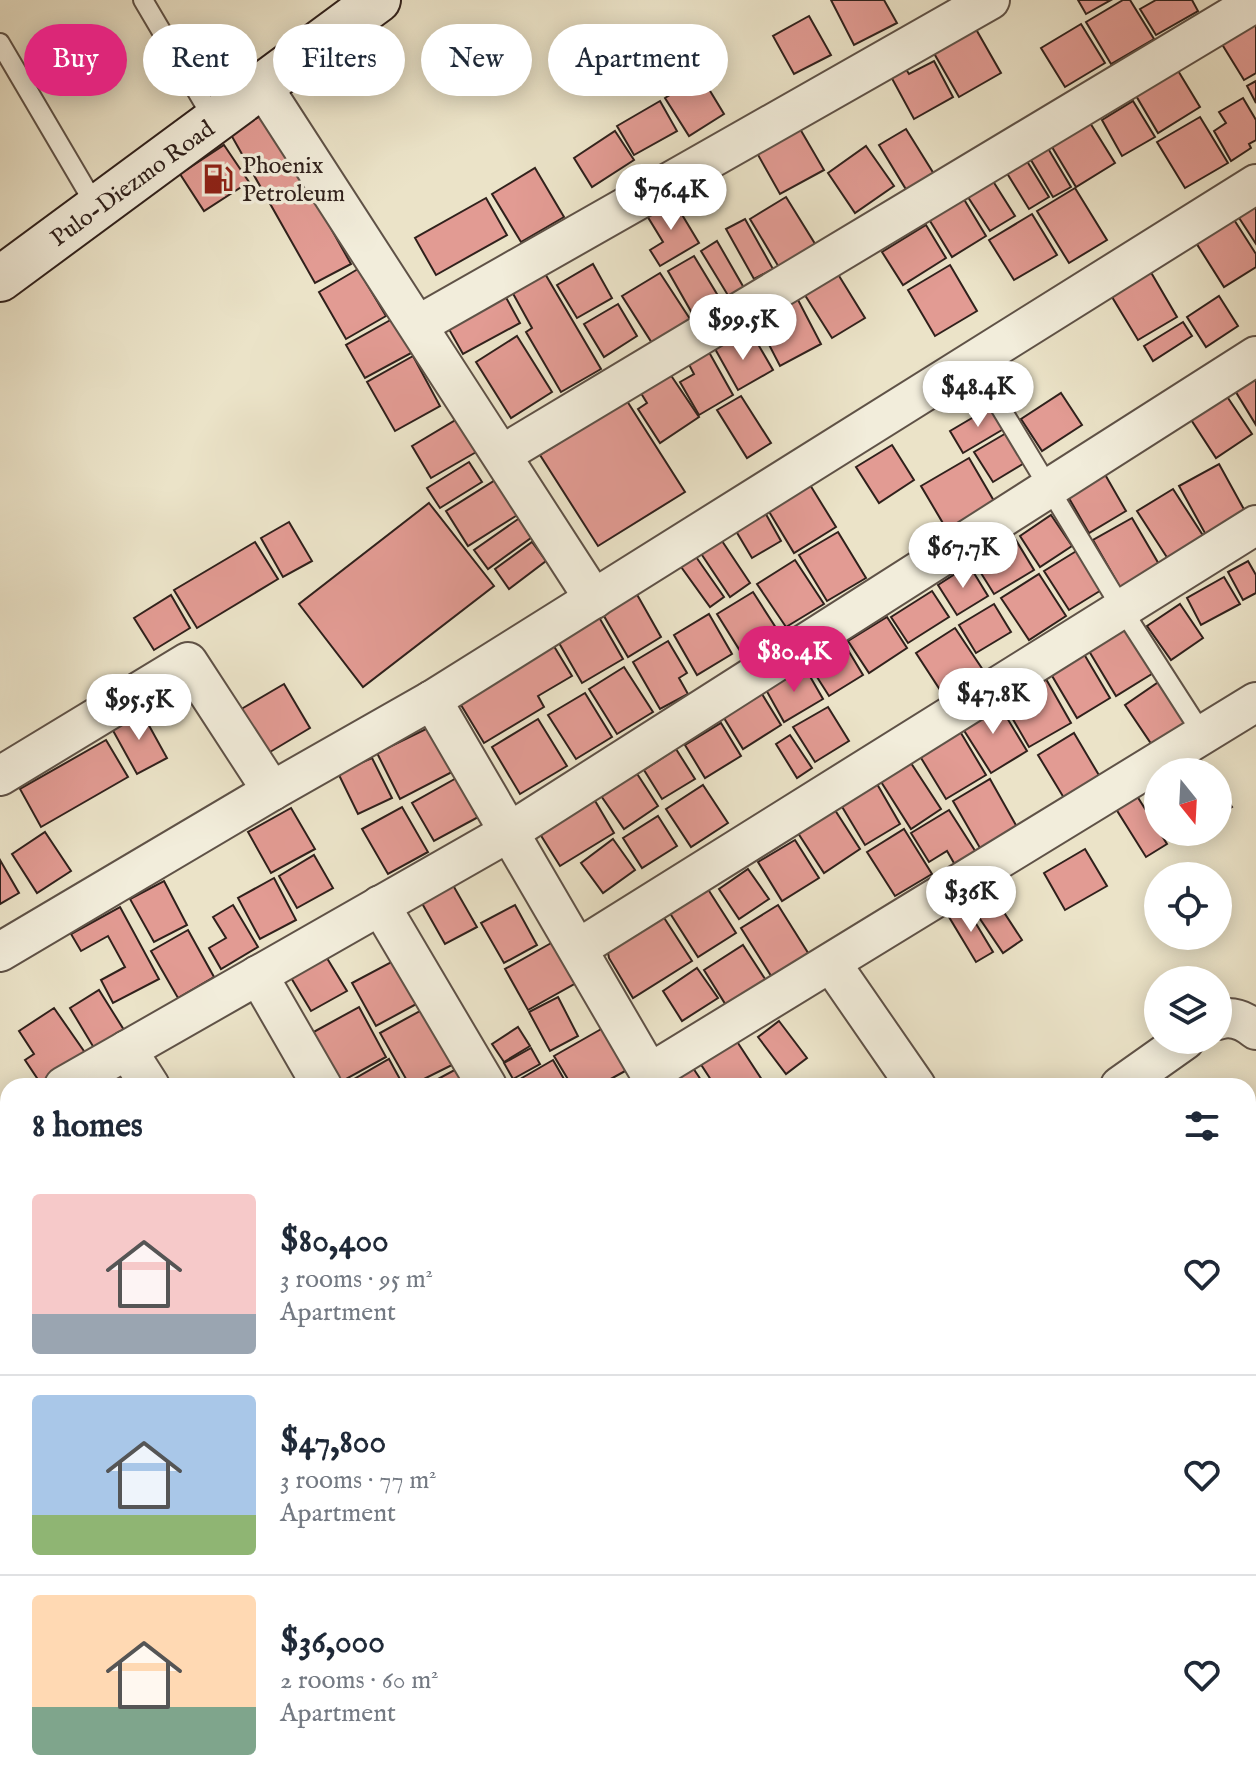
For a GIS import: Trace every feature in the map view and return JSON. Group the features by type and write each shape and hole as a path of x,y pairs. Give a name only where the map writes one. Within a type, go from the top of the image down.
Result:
{"main road":[{"name":"Pulo-Diezmo Road","path":"0,279 378,0"}],"street":[{"path":"418,325 990,0"},
{"path":"503,454 1256,2"},
{"path":"263,87 594,599"},
{"path":"0,952 432,700 1256,184"},
{"path":"78,1078 511,831 1256,356"},
{"path":"579,948 1256,525"},
{"path":"0,776 188,662 272,791"},
{"path":"432,700 653,1078"},
{"path":"656,1078 831,963 1256,702"},
{"path":"380,905 482,1078"},
{"path":"831,963 910,1078"},
{"path":"258,975 317,1078"},
{"path":"1232,1018 1256,1030"},
{"path":"127,1050 145,1078"},
{"path":"1131,1078 1165,1054"}],"lane":[{"path":"143,0 215,122"},
{"path":"0,43 97,208"},
{"path":"973,362 1048,489 1203,735"}],"building":[{"path":"831,0 884,0 897,23 854,45"},
{"path":"1078,0 1111,0 1086,14"},
{"path":"1123,0 1130,0 1154,39 1111,64 1086,22"},
{"path":"1156,0 1192,0 1198,11 1156,35 1140,9"},
{"path":"809,16 831,55 794,74 773,36"},
{"path":"1256,19 1256,73 1244,80 1220,41"},
{"path":"973,24 1001,73 959,97 931,48"},
{"path":"1081,24 1105,63 1065,87 1041,48"},
{"path":"934,61 953,97 914,119 889,73 904,66 909,74"},
{"path":"1177,69 1200,107 1158,133 1135,94"},
{"path":"1256,81 1256,103 1247,86"},
{"path":"713,96 724,114 689,136 665,98"},
{"path":"1243,98 1256,120 1256,140 1249,144 1251,148 1231,161 1214,131 1226,123 1219,112"},
{"path":"660,101 677,131 634,155 617,126"},
{"path":"1133,101 1155,137 1122,156 1102,120"},
{"path":"266,113 351,264 315,283 230,133"},
{"path":"1200,117 1228,163 1185,188 1157,142"},
{"path":"1087,118 1115,163 1076,187 1049,142"},
{"path":"796,122 824,170 780,194 753,146"},
{"path":"906,129 934,174 907,191 879,145"},
{"path":"615,131 634,160 592,187 574,158"},
{"path":"224,145 249,182 204,211 180,174"},
{"path":"1046,145 1071,187 1053,197 1028,155"},
{"path":"866,146 894,186 855,213 828,173"},
{"path":"1025,158 1049,197 1029,209 1005,170"},
{"path":"535,168 564,217 521,242 492,194"},
{"path":"991,178 1015,216 990,231 966,194"},
{"path":"1075,188 1107,240 1069,263 1037,211"},
{"path":"962,196 986,236 952,257 927,216"},
{"path":"1256,196 1256,244 1234,210"},
{"path":"786,197 817,247 780,269 750,219"},
{"path":"486,198 507,235 436,275 415,238"},
{"path":"672,198 699,243 660,266 650,250 663,242 646,214"},
{"path":"1032,214 1057,255 1014,280 989,240"},
{"path":"1231,215 1256,254 1256,267 1224,287 1193,238"},
{"path":"745,219 773,269 754,279 726,229"},
{"path":"926,225 946,258 903,285 882,252"},
{"path":"717,241 744,288 729,297 701,251"},
{"path":"694,256 723,304 696,320 668,271"},
{"path":"593,264 612,298 577,318 557,285"},
{"path":"950,265 977,311 935,336 908,290"},
{"path":"358,269 386,316 346,339 319,292"},
{"path":"1149,269 1177,317 1138,340 1109,292"},
{"path":"836,271 865,318 832,338 803,292"},
{"path":"544,272 601,369 561,392 526,332 532,328 511,290"},
{"path":"660,273 690,319 652,343 622,296"},
{"path":"503,292 520,323 463,354 446,324"},
{"path":"796,296 821,344 780,366 764,335 776,329 766,311"},
{"path":"1219,296 1238,326 1206,347 1187,317"},
{"path":"618,304 637,336 604,357 584,324"},
{"path":"394,318 413,352 365,378 346,345"},
{"path":"1183,322 1192,336 1153,361 1144,346"},
{"path":"517,336 552,392 511,418 476,362"},
{"path":"732,336 739,348 755,339 773,370 738,390 714,347"},
{"path":"705,345 733,395 699,415 680,382 694,374 685,357"},
{"path":"413,356 440,406 395,431 367,382"},
{"path":"1256,370 1256,425 1231,384"},
{"path":"668,371 699,417 660,443 638,409 647,403 639,390"},
{"path":"1224,392 1252,434 1216,458 1188,415"},
{"path":"1061,393 1082,425 1042,451 1021,419"},
{"path":"741,396 771,443 747,458 717,410"},
{"path":"627,401 685,492 598,546 540,455"},
{"path":"994,405 1007,427 963,453 950,431"},
{"path":"459,418 478,451 431,478 412,446"},
{"path":"1008,432 1026,462 993,482 974,452"},
{"path":"892,445 914,480 879,503 856,467"},
{"path":"969,458 994,501 947,530 921,486"},
{"path":"469,462 482,482 440,508 427,488"},
{"path":"1219,464 1246,513 1206,535 1179,486"},
{"path":"1103,471 1126,511 1089,533 1066,493"},
{"path":"497,479 519,514 468,546 446,511"},
{"path":"807,480 836,527 794,553 765,505"},
{"path":"1173,489 1204,537 1168,559 1137,511"},
{"path":"429,503 494,586 363,687 299,604"},
{"path":"763,509 781,541 752,558 733,526"},
{"path":"1051,515 1072,546 1040,567 1020,536"},
{"path":"521,517 535,535 488,569 474,550"},
{"path":"1132,518 1160,566 1121,589 1093,540"},
{"path":"289,522 312,561 283,577 261,538"},
{"path":"838,532 866,578 827,601 799,555"},
{"path":"1011,532 1034,570 994,594 971,557"},
{"path":"718,535 750,583 730,597 698,549"},
{"path":"255,542 278,579 197,628 174,590"},
{"path":"532,542 546,561 509,589 495,569"},
{"path":"1078,550 1103,589 1069,610 1044,571"},
{"path":"694,554 724,597 710,607 679,564"},
{"path":"795,560 824,604 786,627 757,584"},
{"path":"1248,561 1256,575 1256,593 1243,600 1228,572"},
{"path":"969,565 988,596 957,615 938,585"},
{"path":"1039,574 1066,616 1029,640 1001,598"},
{"path":"1224,577 1240,604 1201,625 1187,598"},
{"path":"635,591 661,637 628,657 601,611"},
{"path":"932,591 949,617 908,643 891,617"},
{"path":"753,592 778,631 742,654 717,614"},
{"path":"171,595 190,628 154,650 134,618"},
{"path":"994,604 1011,632 976,653 959,625"},
{"path":"1180,604 1203,638 1171,660 1147,626"},
{"path":"596,612 623,659 582,683 555,636"},
{"path":"709,614 732,654 697,675 674,635"},
{"path":"887,617 907,648 869,673 848,641"},
{"path":"1125,622 1155,672 1116,696 1086,646"},
{"path":"955,628 985,673 946,699 916,653"},
{"path":"668,641 687,673 679,678 688,694 660,709 633,662"},
{"path":"552,643 572,676 538,696 544,707 484,743 458,700"},
{"path":"845,645 863,675 829,696 810,666"},
{"path":"1081,649 1110,698 1077,718 1048,669"},
{"path":"804,666 823,699 784,722 765,688"},
{"path":"624,667 653,712 617,734 589,689"},
{"path":"1042,672 1071,723 1029,747 1000,697"},
{"path":"1160,681 1187,722 1152,745 1125,705"},
{"path":"284,684 310,728 265,755 238,711"},
{"path":"585,693 612,737 576,759 548,715"},
{"path":"762,694 781,725 743,749 724,718"},
{"path":"995,698 1027,751 991,773 958,721"},
{"path":"828,707 849,741 815,762 793,727"},
{"path":"141,711 167,758 137,774 111,727"},
{"path":"538,719 567,766 520,794 492,747"},
{"path":"721,723 741,756 705,778 685,745"},
{"path":"955,723 986,775 946,799 915,748"},
{"path":"430,727 452,772 400,799 377,753"},
{"path":"1074,733 1103,782 1067,803 1038,755"},
{"path":"790,735 812,768 797,778 776,744"},
{"path":"106,740 128,777 41,827 20,789"},
{"path":"676,749 695,779 662,799 644,770"},
{"path":"907,757 941,809 911,829 878,777"},
{"path":"372,758 392,798 358,814 338,773"},
{"path":"632,766 658,806 624,829 597,790"},
{"path":"460,776 482,815 434,841 412,803"},
{"path":"990,779 1017,827 980,848 953,801"},
{"path":"877,784 900,824 865,845 841,805"},
{"path":"703,785 728,823 691,847 666,809"},
{"path":"591,794 614,833 560,866 535,826"},
{"path":"1137,796 1144,807 1144,846 1164,846 1146,857 1116,809"},
{"path":"402,807 428,852 388,874 362,829"},
{"path":"833,807 860,849 824,873 796,830"},
{"path":"291,808 315,849 271,873 248,832"},
{"path":"949,810 979,857 958,870 947,851 929,862 911,833"},
{"path":"658,816 677,846 642,868 623,838"},
{"path":"904,829 932,874 895,896 867,852"},
{"path":"45,832 71,871 37,893 12,854"},
{"path":"613,839 635,870 603,893 581,863"},
{"path":"795,840 819,878 782,901 758,862"},
{"path":"1085,849 1107,886 1065,910 1044,873"},
{"path":"314,855 333,888 297,908 279,876"},
{"path":"0,860 19,893 0,904"},
{"path":"748,869 769,899 739,919 719,889"},
{"path":"274,878 296,920 260,939 238,898"},
{"path":"450,880 477,927 445,944 419,898"},
{"path":"164,881 187,925 154,942 130,899"},
{"path":"704,883 736,933 698,957 666,907"},
{"path":"994,897 1022,940 1003,953 974,910"},
{"path":"233,905 258,947 221,969 209,948 226,938 213,917"},
{"path":"515,905 537,945 504,963 481,923"},
{"path":"778,905 810,956 773,979 741,928"},
{"path":"120,907 159,979 113,1003 101,980 125,967 108,936 81,951 71,934"},
{"path":"966,907 993,952 976,962 949,917"},
{"path":"659,910 692,961 633,998 609,958 607,948"},
{"path":"188,930 214,977 178,998 151,951"},
{"path":"553,942 576,983 528,1010 505,969"},
{"path":"743,945 769,985 729,1010 704,970"},
{"path":"322,950 347,991 311,1011 287,971"},
{"path":"397,959 420,1002 376,1026 352,983"},
{"path":"697,968 718,998 682,1021 663,991"},
{"path":"99,990 124,1030 94,1048 70,1008"},
{"path":"558,997 578,1036 550,1051 529,1012"},
{"path":"429,1006 460,1061 426,1078 405,1078 380,1033"},
{"path":"359,1007 386,1057 348,1078 334,1078 310,1034"},
{"path":"54,1008 86,1054 50,1078 37,1078 25,1060 34,1054 19,1031"},
{"path":"779,1021 807,1058 786,1074 758,1037"},
{"path":"518,1027 530,1046 504,1062 492,1044"},
{"path":"603,1028 627,1070 612,1078 567,1078 554,1056"},
{"path":"736,1040 761,1078 710,1078 700,1063"},
{"path":"531,1048 540,1064 512,1078 504,1063"},
{"path":"389,1059 399,1078 356,1078"},
{"path":"553,1060 563,1078 522,1078"},
{"path":"460,1067 466,1078 440,1078"},
{"path":"693,1068 700,1078 678,1078"},
{"path":"131,1069 137,1078 116,1078"}],"place":[{"name":"Phoenix Petroleum","path":"218,179"}]}
